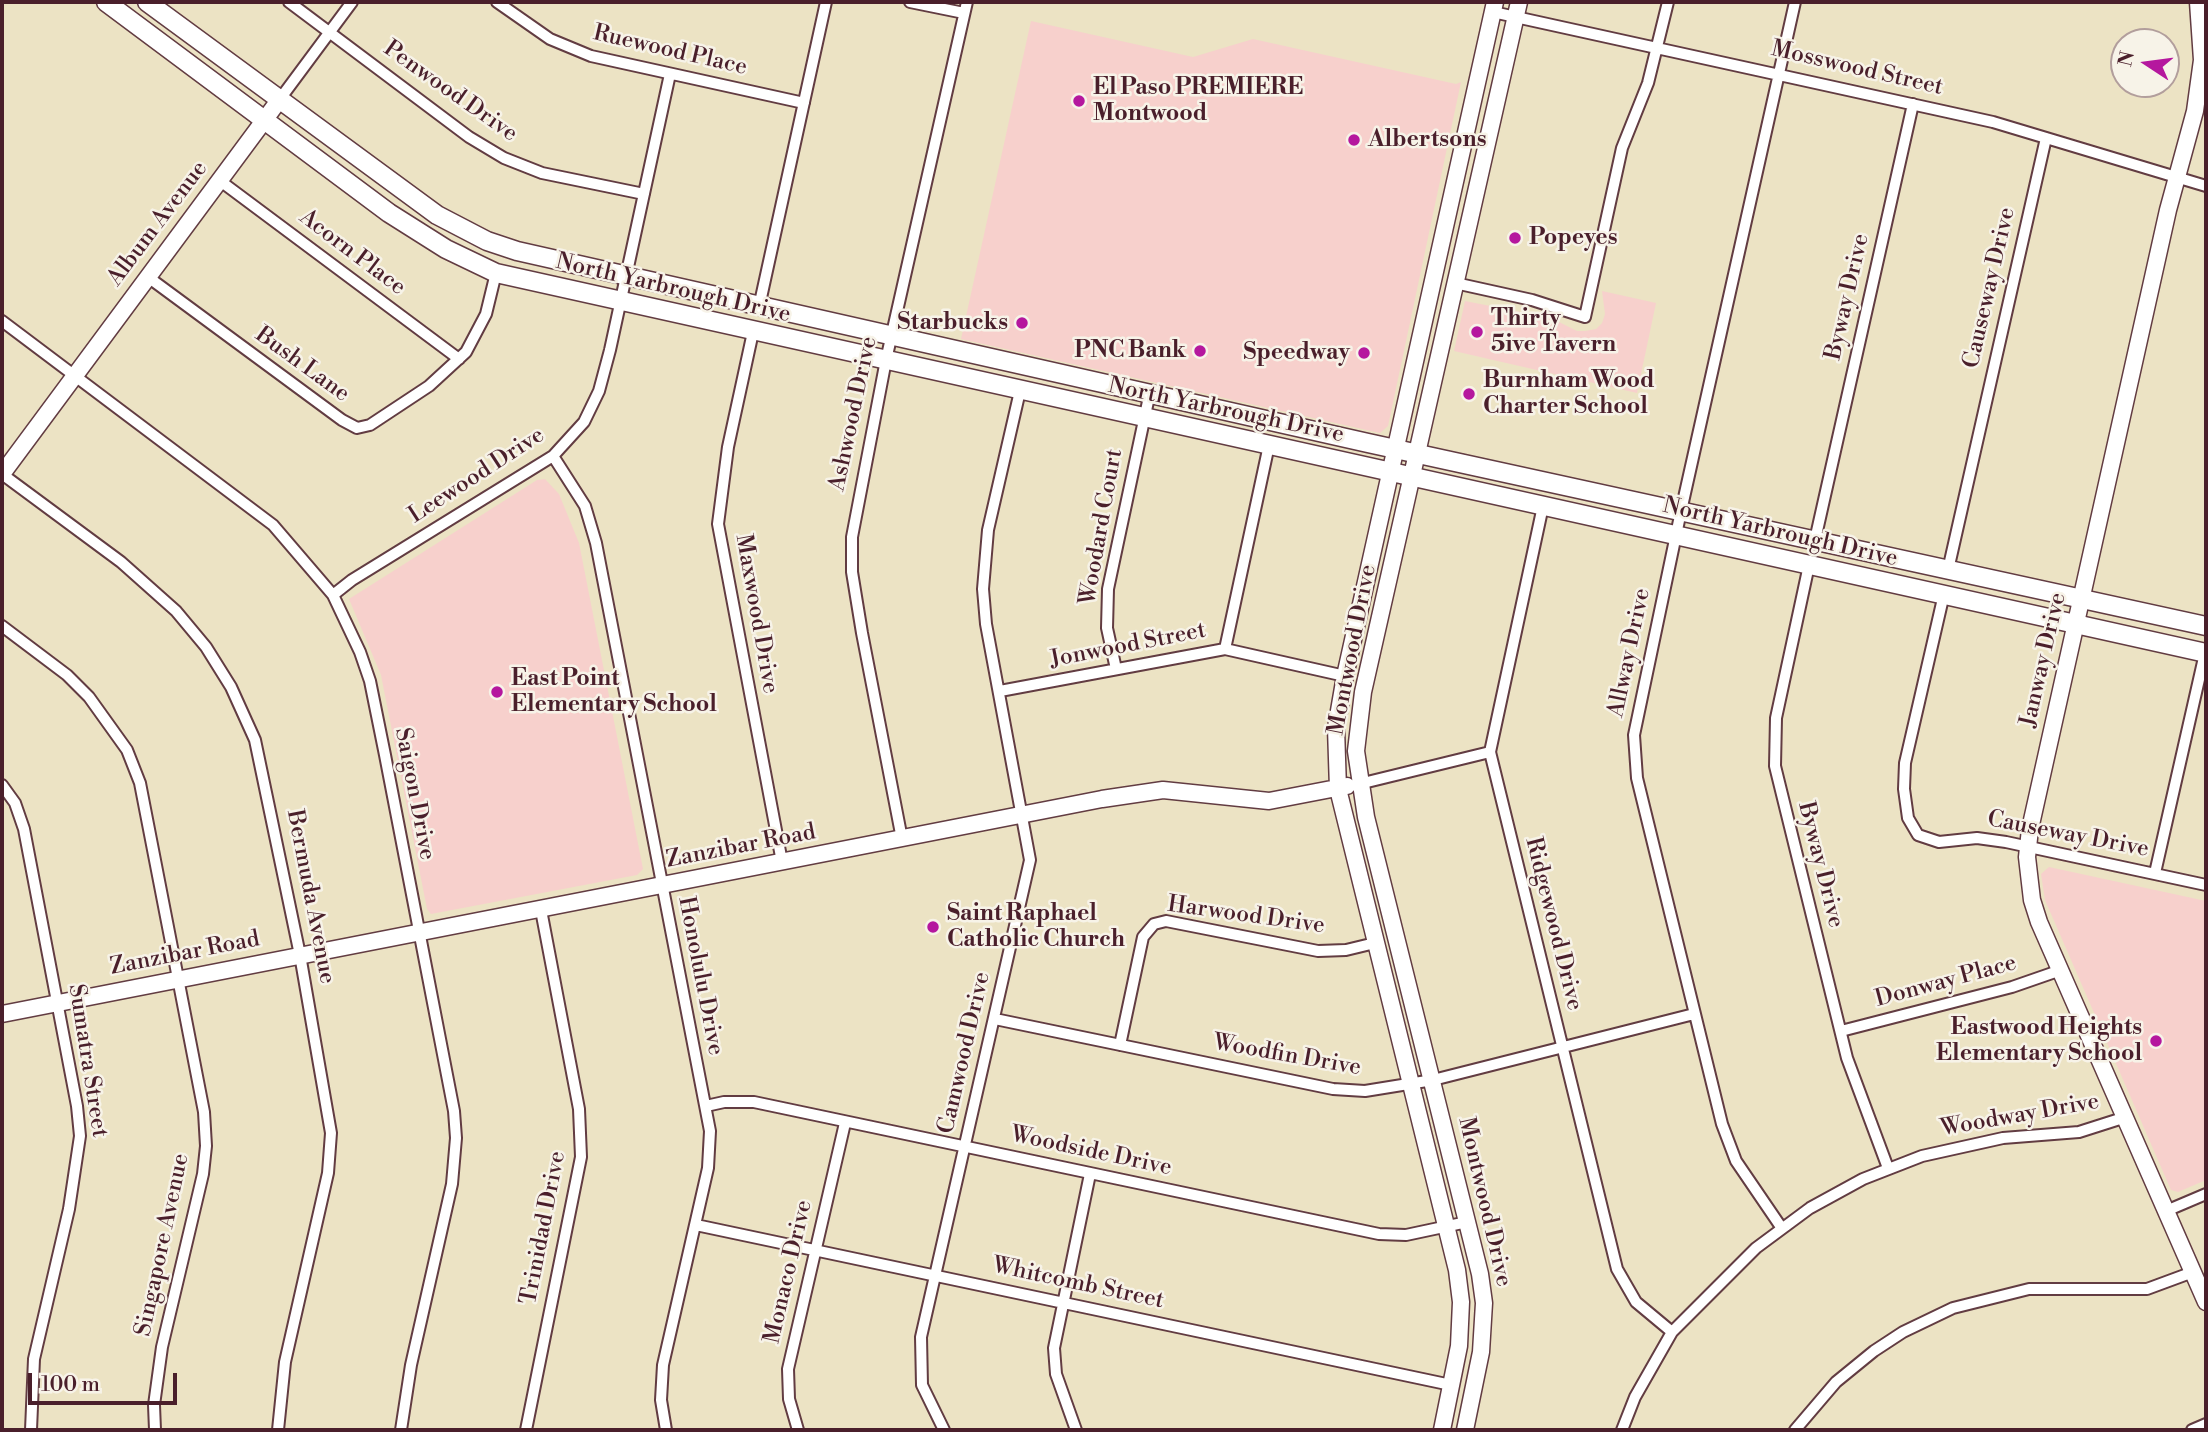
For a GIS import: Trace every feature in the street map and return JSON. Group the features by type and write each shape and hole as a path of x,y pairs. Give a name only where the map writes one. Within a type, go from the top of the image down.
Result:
{"main road":[{"name":"North Yarbrough Drive","path":"106,2 389,213 446,249 496,273 2206,653"},
{"name":"North Yarbrough Drive","path":"147,2 414,199 462,228 517,251 1418,454 2206,626"},
{"path":"155,37 169,18"}],"street":[{"name":"Penwood Drive","path":"289,2 469,137 504,158 542,173 644,194"},
{"name":"Album Avenue","path":"2,474 352,2"},
{"name":"Ruewood Place","path":"497,2 531,28 572,49 604,60 804,103"},
{"path":"759,307 826,2"},
{"path":"910,2 965,8"},
{"path":"1455,283 1532,300 1585,317 1622,148 1643,100 1668,2"},
{"name":"Allway Drive","path":"1782,1227 1744,1174 1728,1141 1694,1014 1637,778 1635,757 1636,718 1795,2"},
{"name":"Janway Drive","path":"2197,2 2202,48 2199,92 2176,177 2075,623 2028,847 2032,900 2206,1302"},
{"name":"Mosswood Street","path":"1494,7 1517,9 1658,46 1913,104 2046,138 2206,186"},
{"name":"Montwood Drive","path":"1442,1430 1459,1346 1461,1302 1457,1270 1338,789 1336,728 1345,676 1494,7"},
{"name":"Ashwood Drive","path":"902,839 862,633 851,560 855,510 965,8"},
{"name":"Montwood Drive","path":"1465,1430 1481,1352 1484,1323 1480,1274 1359,784 1357,723 1517,9"},
{"name":"Leewood Drive","path":"333,595 363,573 553,456 584,422 595,403 620,302 670,74"},
{"name":"Byway Drive","path":"1815,540 1913,104"},
{"name":"Causeway Drive","path":"1948,570 2046,138"},
{"name":"Acorn Place","path":"219,180 459,359"},
{"name":"Bush Lane","path":"148,276 342,421 357,428 370,425 419,393 474,344 496,273"},
{"name":"Saigon Drive","path":"2,321 261,514 311,566 333,595 360,652 372,692 454,1111 456,1138 452,1184 407,1382 401,1430"},
{"name":"Maxwood Drive","path":"753,332 728,447 718,524 782,862"},
{"name":"Camwood Drive","path":"944,1430 927,1401 919,1367 921,1337 1029,871 1028,840 986,624 984,564 988,530 1020,391"},
{"name":"Woodard Court","path":"1116,669 1107,628 1108,589 1150,392"},
{"path":"1225,649 1269,445"},
{"name":"Honolulu Drive","path":"553,456 585,506 596,543 706,1106 710,1149 696,1226 663,1365 661,1400 666,1430"},
{"name":"Bermuda Avenue","path":"2,474 154,588 192,629 231,687 255,740 264,772 329,1114 330,1149 326,1182 285,1362 278,1430"},
{"name":"Ridgewood Drive","path":"1543,506 1490,752 1618,1269 1636,1302 1672,1332"},
{"name":"Byway Drive","path":"1809,565 1780,698 1774,752 1784,808 1852,1076 1888,1168"},
{"name":"Causeway Drive","path":"1944,594 1905,763 1908,818 1918,835 1930,841 1984,839 2206,885"},
{"name":"Singapore Avenue","path":"2,626 67,675 89,697 127,750 143,793 204,1112 206,1146 203,1174 160,1358 154,1405 155,1430"},
{"name":"Jonwood Street","path":"1000,691 1225,649 1345,676"},
{"path":"2155,873 2206,653"},
{"name":"Zanzibar Road","path":"2,1014 1022,814 1163,790 1269,801 1338,789 1490,752"},
{"name":"Sumatra Street","path":"2,785 15,803 24,829 77,1106 79,1154 34,1359 31,1430"},
{"name":"Trinidad Drive","path":"526,1430 581,1157 579,1109 541,910"},
{"name":"Harwood Drive","path":"1120,1045 1143,937 1154,924 1166,920 1318,951 1346,950 1375,943"},
{"name":"Donway Place","path":"1840,1031 2002,990 2061,970"},
{"name":"Woodfin Drive","path":"995,1019 1333,1089 1365,1091 1433,1080 1694,1014"},
{"name":"Woodside Drive","path":"706,1106 754,1102 1379,1234 1406,1235 1466,1222"},
{"name":"Woodway Drive","path":"1622,1430 1640,1387 1672,1332 1724,1277 1782,1227 1833,1194 1888,1168 1966,1145 2003,1138 2080,1132 2126,1117"},
{"name":"Monaco Drive","path":"798,1430 789,1399 788,1370 845,1123"},
{"path":"1076,1430 1055,1366 1055,1338 1090,1174"},
{"path":"2166,1211 2206,1194"},
{"name":"Whitcomb Street","path":"696,1226 1451,1385"},
{"path":"1795,1430 1836,1382 1866,1357 1903,1332 1952,1308 2029,1289 2147,1289 2193,1272"},
{"path":"2192,1430 2206,1424"}],"shaded area":[{"path":"1031,21 1193,57 1253,39 1456,84 1461,82 1388,426 1380,433 961,339"},
{"path":"1602,291 1656,303 1637,393 1454,351 1465,301 1551,318 1577,331 1585,331 1596,329 1602,323 1605,314"},
{"name":"East Point Elementary School","path":"545,479 559,494 579,543 643,869 637,875 431,914 427,909 381,675 349,599 537,480"},
{"name":"Eastwood Heights Elementary School","path":"2049,867 2206,901 2206,1180 2178,1192 2171,1190 2045,900 2041,874"}],"place":[{"name":"El Paso PREMIERE Montwood","path":"1079,101"},
{"name":"Albertsons","path":"1354,140"},
{"name":"Popeyes","path":"1515,238"},
{"name":"Starbucks","path":"1022,323"},
{"name":"Thirty 5ive Tavern","path":"1477,332"},
{"name":"PNC Bank","path":"1200,351"},
{"name":"Speedway","path":"1364,353"},
{"name":"Burnham Wood Charter School","path":"1469,394"},
{"name":"East Point Elementary School","path":"497,692"},
{"name":"Saint Raphael Catholic Church","path":"933,927"},
{"name":"Eastwood Heights Elementary School","path":"2156,1041"}]}
